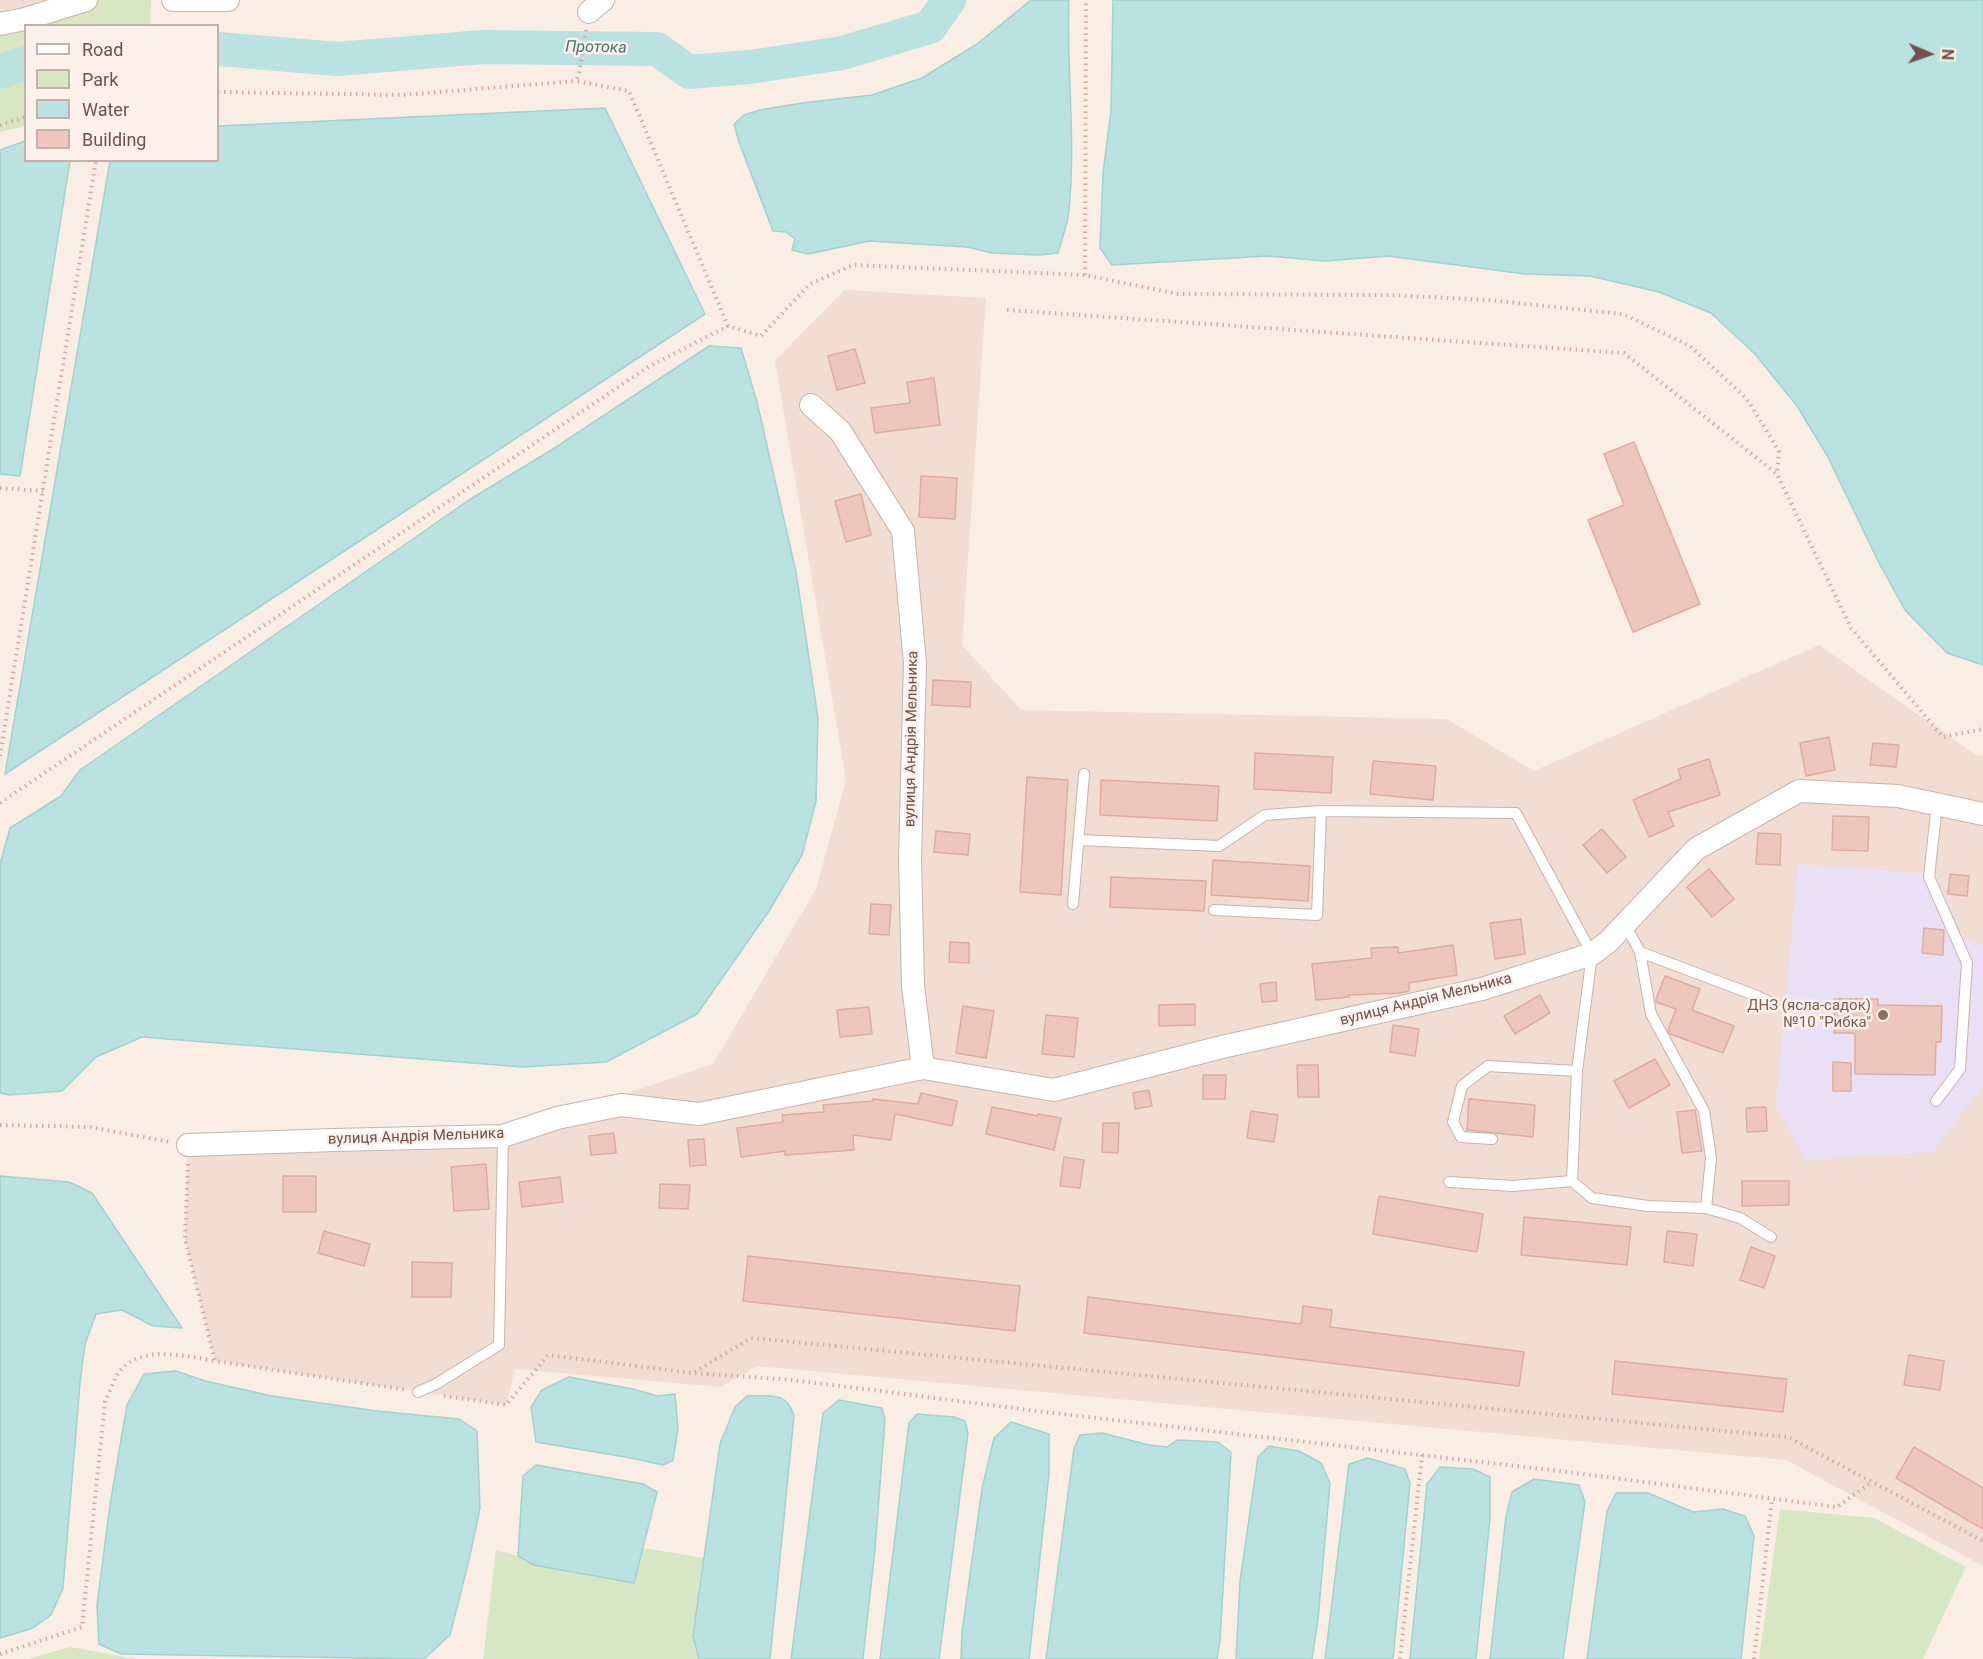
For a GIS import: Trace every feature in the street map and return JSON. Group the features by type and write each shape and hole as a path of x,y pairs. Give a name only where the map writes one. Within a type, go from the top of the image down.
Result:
{"street":[{"path":"0,24 26,19 86,0"},
{"path":"172,0 228,0"},
{"name":"вулиця Андрія Мельника","path":"812,405 840,431 903,531 915,663 910,859 914,985 922,1068"},
{"name":"вулиця Андрія Мельника","path":"188,1145 503,1136 557,1118 621,1105 699,1114 922,1068 1054,1090 1222,1047 1482,989 1592,954 1608,942 1696,849 1799,790 1898,796 1983,814"}],"lane":[{"path":"1073,904 1084,774"},
{"path":"1936,1101 1960,1069 1967,963 1929,877 1937,804"},
{"path":"1079,840 1219,846 1265,815 1321,811 1516,813 1592,954 1577,1071 1572,1181"},
{"path":"1214,910 1317,915 1321,811"},
{"path":"1625,924 1640,952 1651,1014 1704,1111 1711,1158 1706,1208"},
{"path":"1640,952 1774,1004"},
{"path":"1492,1139 1461,1137 1453,1122 1462,1086 1488,1066 1577,1071"},
{"path":"418,1392 436,1384 499,1345 503,1136"},
{"path":"1449,1182 1513,1186 1572,1181 1592,1198 1648,1206 1706,1208 1740,1218 1771,1237"}],"path":[{"path":"1085,275 1086,0"},
{"path":"576,81 596,6"},
{"path":"219,92 402,95 576,81 629,91 728,326"},
{"path":"0,125 24,118"},
{"path":"0,756 96,162"},
{"path":"0,802 648,367 728,326 761,336 810,284 852,265 1085,275 1178,294 1390,295 1488,300 1623,314 1690,345 1747,399 1779,451 1777,474"},
{"path":"1007,310 1624,353 1777,474 1851,628 1943,737 1983,729"},
{"path":"0,488 43,491"},
{"path":"0,1125 90,1127 188,1145 185,1239 215,1361"},
{"path":"693,1372 751,1338 1788,1437 1983,1541"},
{"path":"0,1654 82,1627 105,1401 118,1373 140,1356 171,1354 506,1405 548,1355 693,1372 792,1380 1837,1507 1872,1482"},
{"path":"1400,1659 1422,1455"},
{"path":"1754,1659 1772,1499"}],"shaded area":[{"path":"0,0 86,0 0,27"},
{"path":"844,290 986,298 962,645 1021,710 1447,719 1534,771 1819,645 1976,755 1983,756 1983,1566 1786,1460 757,1366 721,1387 515,1369 506,1405 215,1361 185,1239 188,1145 503,1136 713,1064 816,889 846,780 775,361"},
{"name":"ДНЗ (ясла-садок) №10 \"Рибка\"","path":"1798,864 1936,874 1966,941 1983,944 1983,1086 1933,1152 1806,1160 1776,1105"}],"green space":[{"path":"86,0 151,0 150,24 24,24 24,126 0,132 0,24"},
{"path":"1780,1509 1874,1518 1966,1567 1923,1659 1759,1659"},
{"path":"643,1548 704,1558 693,1636 699,1659 483,1659 496,1550 518,1556 534,1565 634,1583"},
{"path":"70,1647 136,1659 28,1659"}],"water":[{"path":"1031,0 1069,0 1071,190 1067,222 1058,253 1039,255 992,253 967,247 869,241 808,254 792,250 795,239 786,232 773,231 734,124 744,115 802,103 872,95 922,78 977,44"},
{"path":"1113,0 1983,0 1983,665 1947,653 1905,610 1878,561 1828,457 1797,406 1755,354 1711,313 1659,292 1590,276 1525,274 1388,256 1325,261 1268,256 1112,265 1100,248 1103,173 1111,111"},
{"path":"605,108 705,314 5,774 110,162 219,162 219,126"},
{"path":"24,141 24,162 70,162 20,476 0,474 0,150"},
{"path":"709,346 741,348 757,402 796,572 818,718 816,801 802,855 769,911 697,1014 606,1062 523,1067 142,1037 96,1057 62,1091 9,1095 0,1093 0,864 10,828 61,796 80,770 469,500 553,449"},
{"path":"0,1176 69,1182 92,1193 182,1328 153,1326 122,1310 96,1314 85,1344 80,1383 63,1588 51,1615 33,1628 0,1638"},
{"path":"176,1371 205,1381 272,1396 377,1411 459,1419 477,1431 480,1508 450,1635 424,1659 121,1654 99,1644 97,1605 110,1505 127,1405 144,1374"},
{"path":"569,1377 657,1396 675,1394 678,1429 673,1460 663,1465 536,1442 531,1407 542,1390"},
{"path":"747,1396 770,1396 782,1399 787,1402 794,1416 770,1659 699,1659 693,1636 720,1444 735,1407"},
{"path":"839,1400 882,1408 885,1419 875,1549 863,1659 791,1659 823,1413"},
{"path":"917,1414 954,1417 965,1421 968,1433 939,1659 880,1659 909,1423"},
{"path":"1011,1422 1049,1434 1049,1474 1029,1659 961,1659 962,1632 982,1489 994,1438"},
{"path":"1102,1433 1149,1445 1167,1447 1177,1440 1218,1442 1231,1452 1217,1659 1046,1659 1074,1449 1080,1435"},
{"path":"1269,1446 1299,1451 1321,1463 1330,1483 1318,1619 1312,1659 1236,1659 1240,1581 1258,1457"},
{"path":"1368,1458 1405,1469 1410,1483 1393,1659 1325,1659 1349,1464"},
{"path":"536,1465 643,1484 657,1492 634,1583 534,1565 518,1556 523,1476"},
{"path":"1440,1467 1473,1469 1490,1477 1490,1518 1476,1659 1410,1659 1427,1484"},
{"path":"1534,1479 1579,1485 1585,1502 1563,1659 1490,1659 1506,1516 1512,1492"},
{"path":"1616,1493 1648,1493 1693,1512 1723,1509 1745,1516 1754,1536 1741,1659 1587,1659 1607,1511"}],"building":[{"path":"855,349 865,383 837,390 828,356"},
{"path":"934,378 940,425 875,433 871,408 910,403 907,382"},
{"path":"1634,442 1700,604 1633,632 1588,520 1624,505 1604,454"},
{"path":"921,476 957,478 955,519 919,517"},
{"path":"861,494 871,535 846,542 835,501"},
{"path":"933,680 971,682 970,707 932,705"},
{"path":"1829,737 1835,770 1806,776 1800,743"},
{"path":"1873,743 1899,745 1896,767 1870,765"},
{"path":"1255,753 1333,757 1331,793 1254,789"},
{"path":"1709,759 1720,795 1668,812 1674,826 1649,837 1633,800 1681,779 1678,769"},
{"path":"1373,761 1436,766 1433,800 1370,794"},
{"path":"1027,777 1068,780 1061,895 1020,892"},
{"path":"1101,780 1219,786 1217,821 1100,815"},
{"path":"1833,816 1869,817 1868,851 1832,850"},
{"path":"1602,829 1626,857 1607,873 1583,845"},
{"path":"936,831 970,834 968,855 934,852"},
{"path":"1758,833 1781,834 1780,865 1756,864"},
{"path":"1213,860 1310,866 1308,901 1211,895"},
{"path":"1709,869 1734,899 1712,917 1687,887"},
{"path":"1950,874 1969,876 1967,896 1948,894"},
{"path":"1111,877 1206,881 1204,911 1110,907"},
{"path":"871,904 891,905 889,935 869,934"},
{"path":"1521,919 1525,954 1495,959 1490,923"},
{"path":"1924,928 1944,930 1943,955 1922,953"},
{"path":"950,942 969,943 969,963 949,962"},
{"path":"1453,945 1457,975 1409,983 1409,991 1400,993 1348,995 1349,997 1316,1000 1312,964 1372,958 1371,948 1398,947 1398,953"},
{"path":"1665,976 1700,989 1692,1010 1734,1026 1723,1053 1670,1034 1668,1030 1676,1009 1656,1002"},
{"path":"1276,982 1277,1001 1262,1002 1260,984"},
{"path":"1540,995 1550,1013 1515,1034 1504,1016"},
{"path":"1834,999 1878,999 1878,1005 1942,1006 1941,1042 1936,1042 1935,1075 1855,1074 1855,1033 1834,1033"},
{"path":"1195,1004 1195,1025 1159,1026 1159,1005"},
{"path":"963,1006 994,1011 986,1058 956,1053"},
{"path":"869,1007 872,1034 840,1037 837,1010"},
{"path":"1046,1015 1078,1018 1074,1057 1042,1054"},
{"path":"1393,1025 1419,1029 1415,1056 1390,1052"},
{"path":"1655,1059 1670,1085 1629,1108 1614,1081"},
{"path":"1833,1062 1851,1063 1851,1091 1833,1091"},
{"path":"1297,1065 1318,1065 1319,1097 1298,1097"},
{"path":"1203,1075 1226,1075 1225,1099 1203,1099"},
{"path":"1149,1090 1152,1106 1135,1109 1133,1093"},
{"path":"921,1093 957,1101 952,1126 895,1114 891,1140 853,1135 854,1150 785,1155 785,1151 741,1157 737,1128 783,1122 782,1115 824,1112 823,1105 873,1101 873,1099 918,1104"},
{"path":"1469,1099 1535,1105 1533,1137 1467,1130"},
{"path":"992,1107 1061,1118 1054,1150 986,1134"},
{"path":"1766,1107 1767,1131 1747,1132 1746,1108"},
{"path":"1695,1110 1702,1151 1682,1153 1677,1112"},
{"path":"1251,1111 1278,1115 1274,1142 1247,1138"},
{"path":"1103,1123 1119,1123 1118,1153 1102,1152"},
{"path":"614,1133 616,1153 591,1155 589,1136"},
{"path":"704,1139 706,1165 690,1166 688,1140"},
{"path":"1064,1157 1084,1160 1080,1188 1060,1186"},
{"path":"486,1164 489,1209 454,1211 451,1167"},
{"path":"283,1176 316,1176 316,1212 283,1212"},
{"path":"560,1177 563,1202 522,1207 519,1182"},
{"path":"1742,1181 1789,1181 1789,1205 1742,1206"},
{"path":"660,1184 690,1185 688,1209 659,1208"},
{"path":"1379,1196 1483,1214 1477,1252 1373,1234"},
{"path":"1524,1217 1631,1227 1627,1265 1521,1255"},
{"path":"324,1231 370,1244 364,1266 318,1253"},
{"path":"1667,1231 1697,1234 1693,1266 1664,1262"},
{"path":"1751,1247 1775,1256 1764,1288 1740,1280"},
{"path":"748,1256 1020,1286 1015,1331 743,1301"},
{"path":"412,1262 452,1263 451,1297 412,1297"},
{"path":"1088,1297 1301,1324 1303,1306 1332,1310 1330,1327 1524,1352 1519,1386 1084,1333"},
{"path":"1909,1355 1944,1361 1940,1390 1904,1385"},
{"path":"1615,1361 1787,1379 1783,1412 1612,1394"},
{"path":"1914,1447 1983,1488 1983,1529 1896,1478"}],"waterway":[{"name":"Протока","path":"219,49 337,59 483,47 657,49 689,72 750,67 842,53 930,27 949,0"},
{"name":"Протока","path":"0,72 24,64"}],"place":[{"name":"ДНЗ (ясла-садок) №10 \"Рибка\"","path":"1883,1015"}]}
